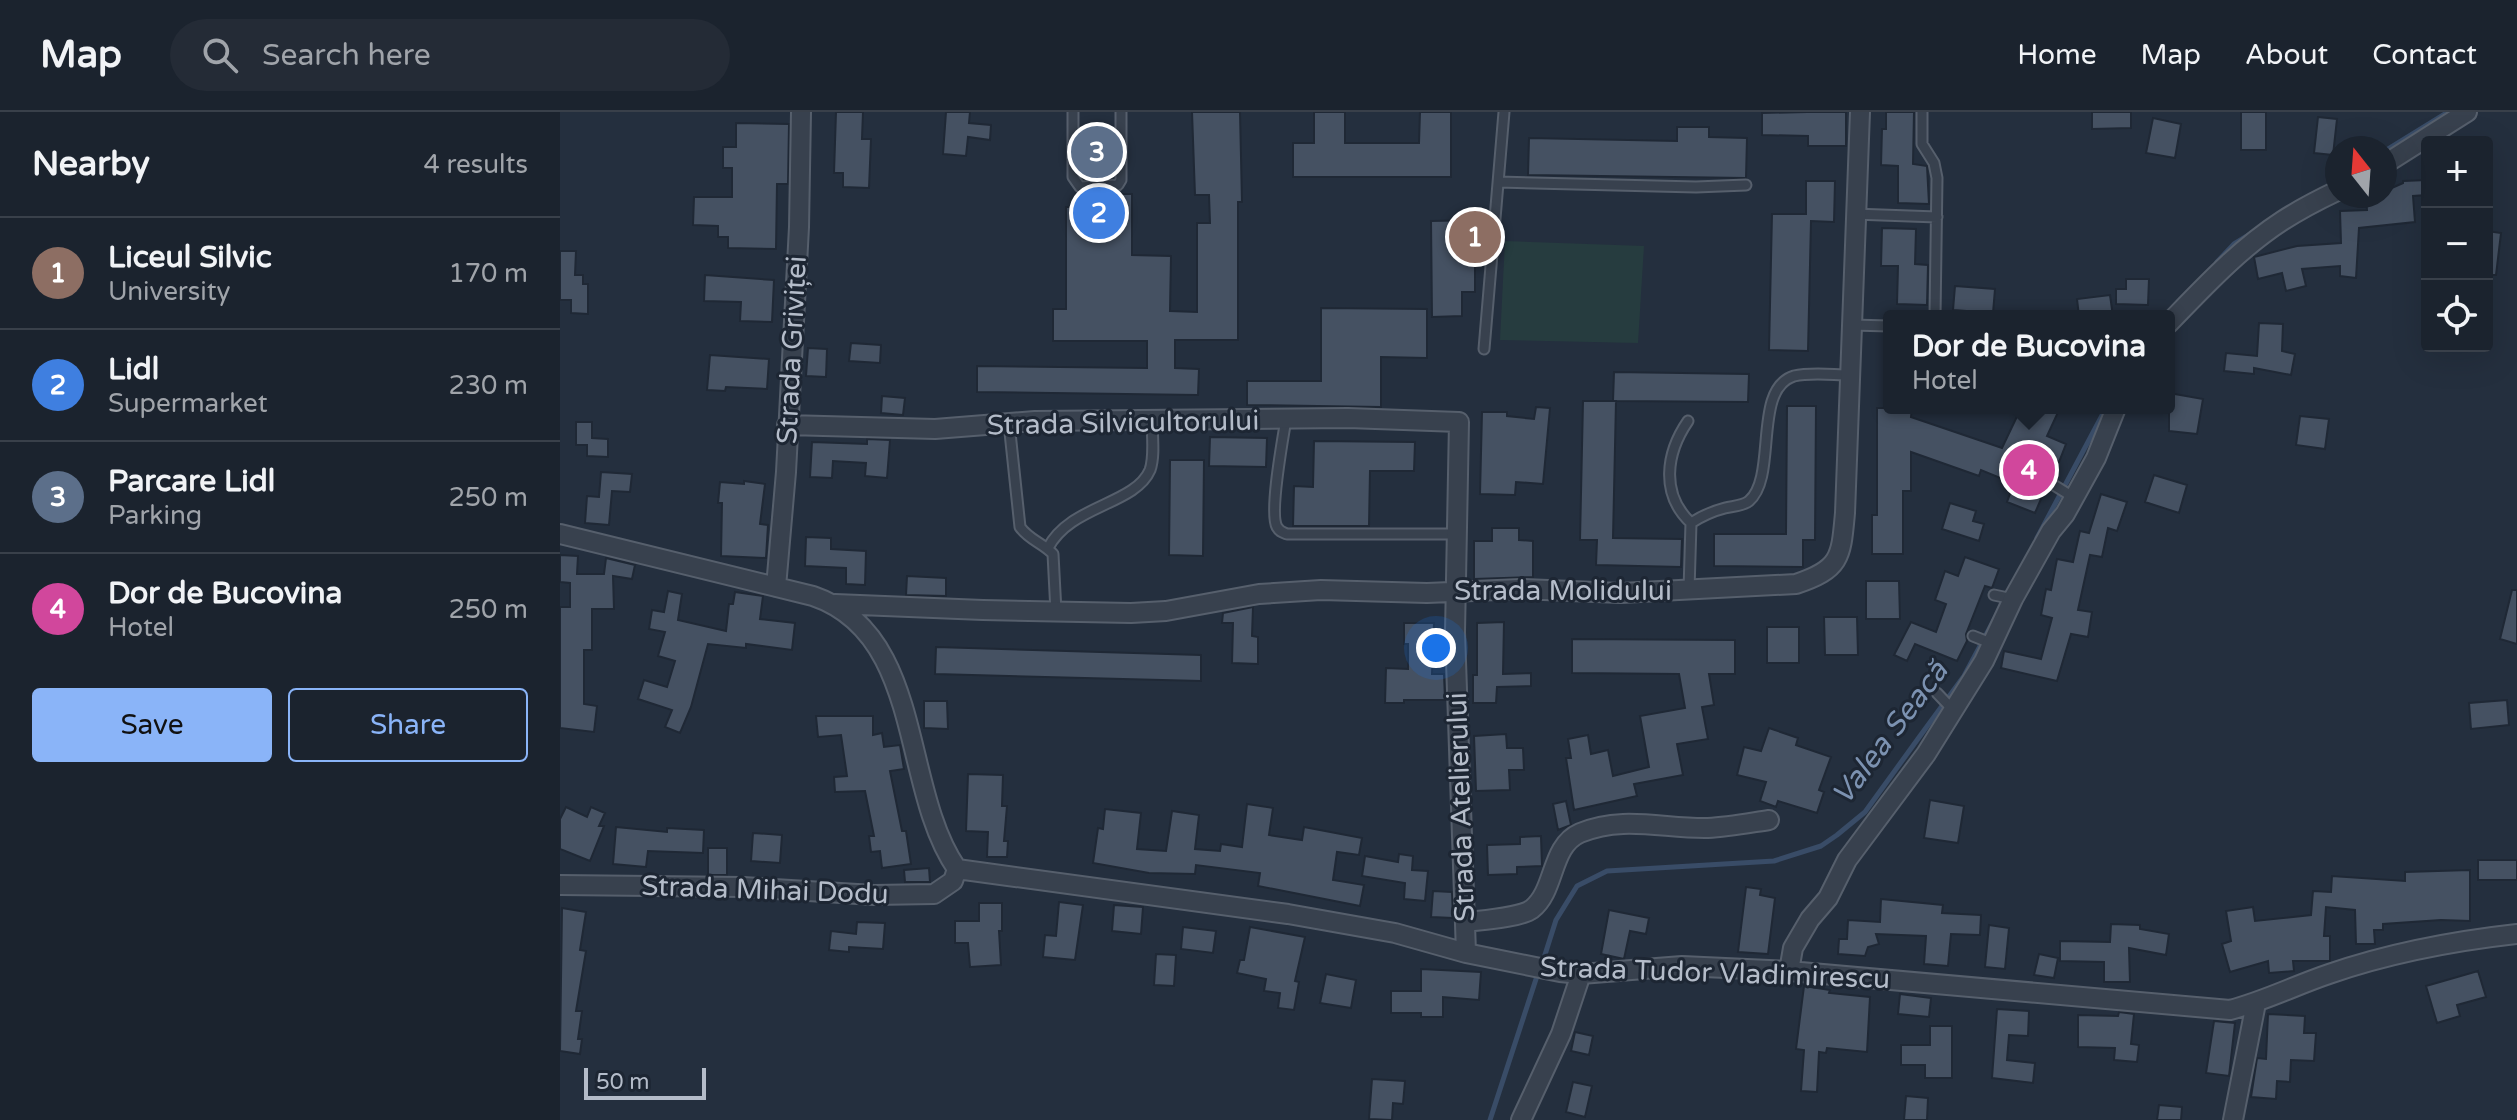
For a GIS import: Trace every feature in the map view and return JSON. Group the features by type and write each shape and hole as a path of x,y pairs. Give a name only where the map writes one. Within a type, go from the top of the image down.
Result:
{"street":[{"name":"Strada Griviței","path":"776,587 799,227 801,112"},
{"name":"Strada Molidului","path":"835,604 1056,612 1166,611 1259,594 1321,590 1427,593 1521,589 1621,593 1796,584 1821,575 1834,563 1842,546 1860,112"},
{"path":"2397,156 2467,112"},
{"path":"2175,317 2253,242 2325,198"},
{"path":"1789,971 1793,948 1810,919 1828,898 1847,860 1926,754 1993,644 2065,492 2096,458 2114,414"},
{"name":"Strada Silvicultorului","path":"787,425 935,429 1009,423 1152,420 1459,422"},
{"name":"Strada Atelierului","path":"1459,422 1455,632 1466,953"},
{"path":"560,534 835,604 869,633 881,652 904,714 934,822 945,852 957,869"},
{"path":"1466,922 1530,910 1541,898 1567,841 1578,834 1620,824 1708,828 1769,820"},
{"name":"Strada Mihai Dodu","path":"560,885 743,887 915,895 934,894 946,888 953,881 957,869"},
{"name":"Strada Tudor Vladimirescu","path":"957,869 1288,914 1395,933 1466,953 1560,972 1581,974 1682,966 1789,971 2230,1010 2256,1003 2330,973 2458,941 2517,934"},
{"path":"1521,1120 1561,1034 1581,974"},
{"path":"2233,1120 2256,1003"}],"lane":[{"path":"1073,112 1073,177 1080,187 1118,185 1121,180 1121,112"},
{"path":"1484,349 1504,112"},
{"path":"1922,112 1922,144 1934,163 1937,178 1935,310"},
{"path":"1499,182 1696,187 1746,185"},
{"path":"1854,214 1937,217"},
{"path":"1852,325 1883,326"},
{"path":"1691,523 1702,515 1750,501 1762,476 1768,423 1777,390 1786,380 1797,375 1850,375"},
{"path":"1286,419 1275,500 1275,524 1279,530 1287,534 1456,534"},
{"path":"1048,548 1055,535 1069,522 1126,493 1142,481 1151,468 1152,420"},
{"path":"1688,421 1673,447 1669,479 1681,514 1691,523 1689,590"},
{"path":"1009,423 1020,527 1026,536 1053,554 1056,612"},
{"path":"2044,479 2065,492"},
{"path":"1994,595 2013,599"},
{"path":"1973,636 1993,644"},
{"path":"1937,693 1952,708"}],"green space":[{"path":"1505,241 1644,246 1638,343 1500,340"}],"building":[{"path":"836,112 863,112 862,139 871,139 869,188 843,187 843,173 834,173"},
{"path":"946,112 970,112 969,123 991,125 990,140 968,137 966,156 943,154"},
{"path":"1192,112 1240,112 1242,202 1238,202 1238,340 1175,340 1175,368 1199,369 1198,395 977,392 977,366 1147,368 1147,341 1053,341 1053,309 1066,309 1066,207 1089,207 1089,194 1132,194 1132,255 1171,256 1170,311 1197,312 1197,223 1210,223 1209,195 1195,195"},
{"path":"1314,112 1345,112 1345,143 1419,143 1420,112 1451,112 1451,177 1293,177 1293,143 1314,143"},
{"path":"1846,112 1846,146 1808,146 1808,136 1762,135 1762,113"},
{"path":"1886,112 1914,112 1913,164 1927,166 1929,204 1898,203 1898,166 1881,165"},
{"path":"2092,112 2131,112 2131,128 2092,129"},
{"path":"2241,112 2266,112 2266,150 2241,150"},
{"path":"2318,117 2337,119 2335,136 2325,136 2325,154 2314,153"},
{"path":"2153,118 2181,124 2175,158 2146,153"},
{"path":"736,123 789,124 788,184 777,184 776,249 728,248 728,237 718,237 718,226 693,225 694,197 732,197 732,168 723,168 723,147 736,147"},
{"path":"1677,127 1709,127 1709,137 1747,138 1746,178 1528,175 1529,138 1677,141"},
{"path":"2421,180 2421,195 2413,196 2415,222 2359,228 2356,278 2340,276 2340,266 2302,269 2306,286 2286,291 2282,273 2258,279 2254,257 2297,246 2341,243 2340,211 2397,208 2397,186 2403,181"},
{"path":"1806,181 1835,181 1834,222 1811,221 1808,351 1769,350 1772,214 1806,214"},
{"path":"1475,220 1475,292 1462,292 1462,316 1432,317 1431,221"},
{"path":"1882,228 1916,229 1915,264 1928,265 1927,305 1897,304 1898,266 1881,266"},
{"path":"2493,232 2501,233 2496,275 2493,275"},
{"path":"560,251 576,251 575,275 583,275 583,284 588,284 588,314 571,313 571,300 560,300"},
{"path":"705,275 774,280 772,322 740,321 741,302 704,301"},
{"path":"2126,279 2149,279 2148,305 2116,304 2116,289 2126,289"},
{"path":"1955,286 1995,289 1993,310 1953,310"},
{"path":"2110,295 2112,310 2078,310 2077,299"},
{"path":"1321,308 1427,309 1427,358 1381,357 1381,407 1247,405 1247,381 1321,381"},
{"path":"2259,323 2283,324 2282,351 2295,354 2291,375 2254,368 2254,374 2224,371 2226,353 2257,356"},
{"path":"851,343 881,345 880,363 849,361"},
{"path":"808,348 827,349 826,377 806,376"},
{"path":"710,355 769,359 767,389 726,387 725,391 707,390"},
{"path":"1614,372 1749,374 1748,402 1613,401"},
{"path":"2175,394 2203,399 2197,434 2169,431 2169,414 2175,414"},
{"path":"882,396 905,398 903,415 881,413"},
{"path":"1583,401 1616,401 1613,538 1682,539 1681,567 1596,565 1597,540 1580,540"},
{"path":"1787,406 1816,406 1815,540 1803,540 1803,567 1714,566 1714,534 1786,534"},
{"path":"1536,407 1550,408 1543,484 1516,482 1515,495 1480,494 1482,412 1507,412 1507,416 1534,419"},
{"path":"1877,408 1883,408 1883,414 1911,414 1911,417 2002,448 2018,414 2057,414 2047,436 2066,444 2059,462 2024,448 2010,482 1981,470 1979,476 1911,452 1911,491 1903,491 1903,554 1872,554 1872,515 1877,515"},
{"path":"2300,416 2329,419 2325,449 2296,445"},
{"path":"576,422 592,422 592,438 608,439 608,457 587,456 587,445 576,445"},
{"path":"1210,437 1267,438 1266,467 1209,466"},
{"path":"867,439 890,440 887,478 865,476 866,463 833,461 832,478 810,477 812,442 867,444"},
{"path":"1314,441 1415,442 1414,471 1370,471 1369,526 1293,526 1294,486 1313,487"},
{"path":"1170,460 1204,460 1203,556 1169,555"},
{"path":"601,472 632,474 630,492 612,491 609,525 585,523 587,496 599,497"},
{"path":"2154,475 2187,485 2179,513 2145,502"},
{"path":"2015,480 2044,492 2035,513 2007,502"},
{"path":"744,481 765,484 760,524 768,525 766,558 721,556 720,482 744,484"},
{"path":"2101,494 2127,502 2117,531 2108,528 2102,557 2090,555 2078,610 2092,612 2088,637 2071,634 2057,681 2001,668 2004,651 2041,659 2052,618 2041,615 2046,589 2051,590 2057,559 2073,562 2080,531 2089,533"},
{"path":"1950,503 1976,511 1973,521 1984,524 1979,541 1942,529"},
{"path":"1492,528 1519,528 1519,540 1533,541 1533,577 1474,579 1474,541 1492,541"},
{"path":"806,537 831,538 831,549 866,551 865,585 846,584 846,568 805,566"},
{"path":"560,555 578,556 577,574 604,574 606,558 635,565 632,579 613,576 614,609 592,609 592,650 584,650 584,704 597,706 594,732 560,728 560,607 570,607 570,583 560,582"},
{"path":"1965,557 1999,569 1992,588 1985,586 1957,661 1915,644 1907,661 1894,655 1911,622 1936,632 1946,604 1935,600 1945,571 1958,576"},
{"path":"907,576 946,578 946,596 906,595"},
{"path":"1866,581 1899,581 1900,619 1866,619"},
{"path":"2512,590 2517,590 2517,644 2500,639"},
{"path":"668,591 682,594 678,620 726,631 729,604 733,604 735,592 763,596 760,619 795,623 792,650 746,644 746,648 708,644 691,707 680,733 665,727 672,710 638,699 644,680 667,687 675,661 658,656 665,632 649,629 652,610 664,612"},
{"path":"1253,607 1252,636 1258,637 1258,664 1232,663 1233,623 1222,623 1223,613"},
{"path":"1824,617 1857,617 1858,655 1825,655"},
{"path":"1504,622 1503,674 1531,673 1531,686 1497,687 1496,703 1473,703 1473,675 1477,675 1477,623"},
{"path":"1404,623 1434,623 1432,674 1444,674 1445,700 1385,703 1386,668 1408,669"},
{"path":"1767,627 1799,627 1799,663 1767,663"},
{"path":"1572,639 1735,640 1735,674 1709,674 1714,705 1702,707 1708,739 1677,744 1683,775 1634,784 1637,796 1574,810 1566,758 1571,758 1568,739 1588,735 1591,754 1608,750 1613,776 1649,767 1640,716 1685,708 1679,674 1572,673"},
{"path":"936,647 1201,655 1201,681 935,674"},
{"path":"2507,700 2509,725 2471,729 2469,703"},
{"path":"924,701 947,701 948,729 924,728"},
{"path":"816,716 873,716 873,735 882,733 884,747 900,745 904,769 890,771 911,864 882,868 880,851 871,852 869,836 874,836 865,791 835,792 834,777 847,776 841,735 818,737"},
{"path":"1769,728 1798,738 1796,745 1831,757 1819,790 1824,792 1817,813 1778,801 1776,807 1760,801 1766,782 1737,775 1744,747 1761,751"},
{"path":"1506,734 1507,748 1523,748 1524,770 1509,770 1510,790 1476,791 1474,736"},
{"path":"968,774 1003,775 1002,806 1007,806 1004,841 1008,841 1007,857 987,857 988,832 966,831"},
{"path":"1930,800 1964,806 1958,843 1924,838"},
{"path":"1566,801 1571,825 1558,830 1553,804"},
{"path":"1247,804 1273,808 1269,835 1302,840 1304,827 1362,838 1359,855 1337,852 1333,880 1364,885 1360,906 1258,886 1260,873 1196,865 1195,874 1149,873 1093,863 1098,828 1103,829 1105,809 1141,813 1137,849 1166,851 1172,811 1199,815 1195,849 1220,851 1221,844 1242,847"},
{"path":"566,807 587,817 591,807 605,813 599,826 604,826 590,861 560,849 560,819"},
{"path":"616,827 667,832 667,828 704,830 703,853 648,851 646,867 613,864"},
{"path":"753,833 782,835 780,863 751,861"},
{"path":"1541,836 1542,866 1517,867 1517,874 1488,875 1487,845 1520,844 1520,837"},
{"path":"708,848 727,848 727,875 708,875"},
{"path":"1399,854 1413,856 1412,870 1428,871 1425,901 1404,899 1405,883 1362,876 1365,856 1398,862"},
{"path":"2478,860 2517,860 2517,880 2478,880"},
{"path":"929,868 930,882 905,882 904,870"},
{"path":"2470,870 2470,921 2383,924 2383,930 2374,930 2375,944 2356,944 2355,910 2326,907 2324,936 2330,936 2330,961 2293,961 2294,971 2269,973 2268,961 2230,972 2222,944 2231,941 2226,911 2253,907 2255,921 2311,915 2313,891 2331,892 2332,876 2405,881 2405,872"},
{"path":"1746,887 1761,889 1760,895 1775,898 1768,954 1738,952"},
{"path":"1433,891 1452,892 1453,918 1431,917"},
{"path":"1881,899 1943,905 1942,913 1981,915 1980,935 1951,934 1948,966 1924,964 1926,936 1876,934 1879,944 1868,947 1865,956 1838,954 1839,939 1847,939 1848,920 1880,922"},
{"path":"1059,902 1083,905 1075,960 1043,957 1045,935 1056,936"},
{"path":"979,903 1002,903 1002,931 999,931 1001,965 970,967 968,943 955,943 955,921 979,921"},
{"path":"1114,905 1143,907 1141,934 1112,931"},
{"path":"562,908 586,912 580,950 586,951 576,1011 582,1011 578,1039 582,1039 580,1054 560,1051"},
{"path":"1609,910 1649,918 1646,934 1630,931 1624,959 1601,954"},
{"path":"857,922 885,923 883,949 849,947 849,952 829,950 831,931 856,934"},
{"path":"2111,924 2140,925 2140,929 2169,934 2166,955 2129,948 2130,982 2104,982 2104,962 2060,961 2060,941 2110,942"},
{"path":"1989,925 2009,928 2005,969 1985,967"},
{"path":"1183,927 1216,931 1213,953 1181,949"},
{"path":"1250,927 1305,937 1295,981 1299,982 1294,1010 1278,1008 1280,993 1264,991 1266,979 1237,973 1240,960 1244,960"},
{"path":"1156,954 1176,955 1174,986 1154,985"},
{"path":"2039,954 2058,958 2054,978 2034,975"},
{"path":"1421,969 1481,972 1479,1000 1443,997 1443,1017 1391,1013 1391,991 1421,991"},
{"path":"2478,971 2486,997 2457,1005 2460,1016 2437,1023 2426,986"},
{"path":"1326,974 1356,980 1351,1008 1320,1003"},
{"path":"1804,986 1830,990 1829,993 1870,997 1867,1052 1827,1048 1826,1053 1819,1052 1817,1092 1801,1091 1804,1050 1796,1049"},
{"path":"1900,994 1931,998 1929,1017 1898,1014"},
{"path":"1997,1009 2029,1011 2028,1036 2009,1035 2007,1060 2035,1063 2033,1083 1992,1078"},
{"path":"2119,1012 2134,1014 2131,1044 2139,1045 2137,1062 2114,1060 2115,1048 2078,1047 2078,1015 2118,1016"},
{"path":"2268,1014 2305,1016 2304,1033 2316,1033 2314,1061 2291,1060 2290,1082 2277,1081 2276,1099 2251,1097 2257,1058 2266,1059"},
{"path":"2214,1021 2235,1023 2229,1076 2206,1073"},
{"path":"1930,1026 1952,1026 1952,1078 1925,1078 1925,1065 1901,1065 1901,1045 1930,1045"},
{"path":"1575,1032 1593,1036 1589,1055 1571,1051"},
{"path":"1372,1079 1405,1081 1403,1104 1393,1103 1392,1120 1369,1119"},
{"path":"1573,1082 1592,1086 1585,1117 1566,1112"},
{"path":"1906,1096 1928,1098 1927,1120 1904,1120"},
{"path":"2159,1105 2182,1107 2181,1120 2157,1120"}],"waterway":[{"name":"Valea Seacă","path":"2397,144 2448,112"},
{"name":"Valea Seacă","path":"2217,262 2234,244 2252,233"},
{"name":"Valea Seacă","path":"2037,538 2103,414"},
{"name":"Valea Seacă","path":"1542,964 1556,920 1577,886 1607,871 1774,861 1821,846 1837,835 1865,812 1964,676 1995,618"},
{"name":"Valea Seacă","path":"1490,1120 1538,973"}],"place":[{"name":"Parcare Lidl","path":"1097,152"},
{"name":"Lidl","path":"1099,213"},
{"name":"Liceul Silvic","path":"1475,237"},
{"name":"Dor de Bucovina","path":"2029,470"}]}
